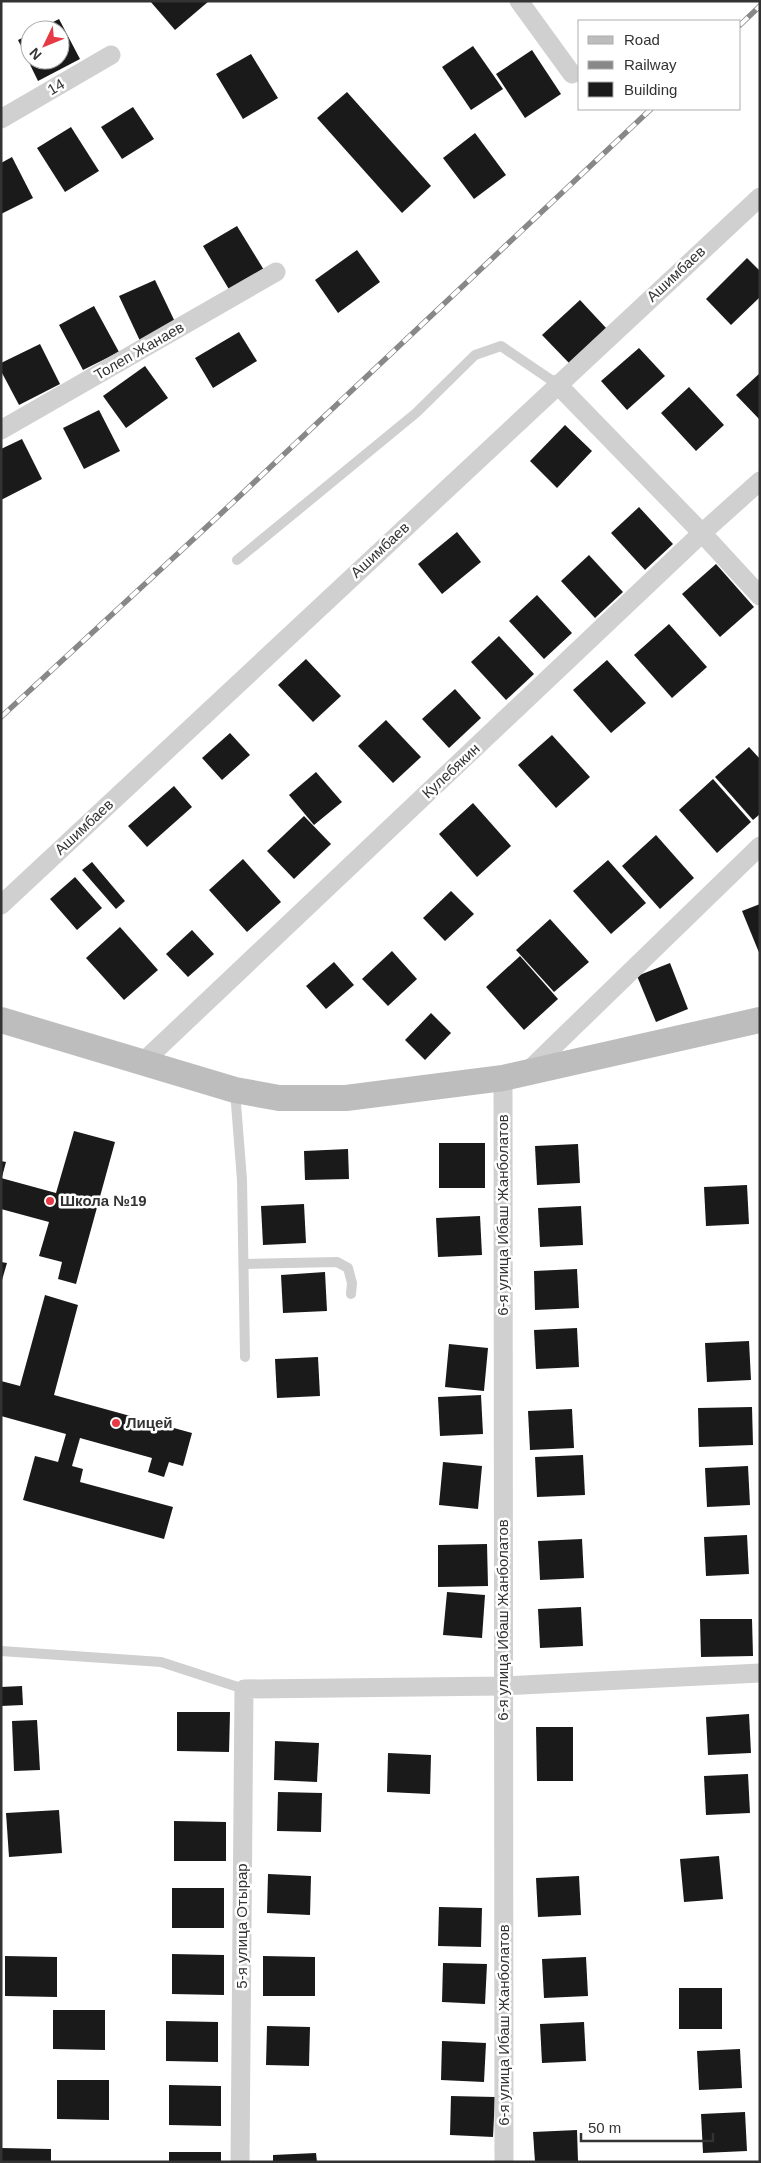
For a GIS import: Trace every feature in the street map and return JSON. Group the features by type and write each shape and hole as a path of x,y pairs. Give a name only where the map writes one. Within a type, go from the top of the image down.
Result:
{"street":[{"path":"519,1 572,74"},
{"name":"14","path":"1,119 111,55"},
{"name":"Ашимбаев","path":"1,905 557,384 760,197"},
{"name":"Толеп Жанаев","path":"1,430 276,272"},
{"path":"557,384 702,533 760,596"},
{"name":"Кулебякин","path":"143,1062 702,533 760,481"},
{"path":"514,1075 760,846"},
{"path":"1,1020 235,1090 279,1098 346,1098 514,1075 760,1020 760,1028"},
{"name":"6-я улица Ибаш Жанболатов","path":"504,2162 504,1686 514,1075"},
{"path":"244,1689 504,1686 760,1672"},
{"name":"5-я улица Отырар","path":"240,2162 244,1689"}],"lane":[{"path":"237,560 416,413 475,355 501,346 557,384"},
{"path":"235,1090 242,1180 245,1357"},
{"path":"244,1264 337,1262 348,1268 352,1283 351,1294"},
{"path":"1,1651 161,1662 244,1689"}],"building":[{"path":"150,1 209,1 175,30"},
{"path":"70,40 80,59 70,64"},
{"path":"473,46 503,89 471,110 442,67"},
{"path":"532,50 561,94 525,118 496,74"},
{"path":"251,54 278,98 243,119 216,74"},
{"path":"33,70 59,70 38,81"},
{"path":"347,92 431,186 402,213 317,118"},
{"path":"133,107 154,139 122,159 101,127"},
{"path":"71,127 99,171 65,192 37,148"},
{"path":"475,133 506,175 474,199 443,158"},
{"path":"12,157 33,198 1,214 1,163"},
{"path":"237,226 264,270 230,291 203,246"},
{"path":"357,250 380,282 338,313 315,280"},
{"path":"747,258 760,271 760,297 731,325 706,299"},
{"path":"155,280 177,326 141,343 119,296"},
{"path":"580,300 607,329 570,364 542,335"},
{"path":"94,306 119,352 83,370 59,325"},
{"path":"239,332 257,361 213,388 195,358"},
{"path":"40,344 60,384 19,405 1,371 1,363"},
{"path":"639,348 665,376 627,410 601,381"},
{"path":"145,366 168,398 126,428 103,396"},
{"path":"760,373 760,420 736,395"},
{"path":"689,387 724,425 696,451 661,413"},
{"path":"99,410 120,451 84,469 63,428"},
{"path":"565,425 592,451 557,488 530,461"},
{"path":"22,439 42,479 1,500 1,449"},
{"path":"639,507 673,544 645,570 611,533"},
{"path":"457,532 481,562 442,594 418,564"},
{"path":"589,555 623,592 595,618 561,581"},
{"path":"716,564 754,607 720,637 682,594"},
{"path":"537,595 572,633 544,659 509,621"},
{"path":"669,624 707,667 672,698 634,655"},
{"path":"499,636 534,674 506,700 471,662"},
{"path":"306,659 341,696 313,722 278,685"},
{"path":"607,660 646,703 611,733 573,690"},
{"path":"455,689 481,718 449,748 422,719"},
{"path":"386,720 421,757 393,783 358,746"},
{"path":"230,733 250,755 222,780 202,758"},
{"path":"552,735 590,777 556,808 518,765"},
{"path":"749,747 760,759 760,814 753,820 715,777"},
{"path":"316,772 342,802 314,825 289,795"},
{"path":"713,779 751,822 717,853 679,810"},
{"path":"174,786 192,807 147,847 128,826"},
{"path":"473,803 511,846 477,877 439,834"},
{"path":"304,816 331,844 294,879 267,851"},
{"path":"656,835 694,878 660,909 622,866"},
{"path":"243,859 281,902 247,932 209,890"},
{"path":"608,860 646,903 611,934 573,891"},
{"path":"92,862 125,901 116,909 82,870"},
{"path":"75,877 102,908 77,930 50,899"},
{"path":"451,891 474,914 445,941 423,918"},
{"path":"760,904 760,955 742,911"},
{"path":"550,919 589,962 554,992 516,950"},
{"path":"120,927 158,970 124,1000 86,958"},
{"path":"192,930 214,954 188,977 166,954"},
{"path":"392,951 417,979 388,1006 362,979"},
{"path":"520,956 558,999 524,1030 486,987"},
{"path":"334,962 354,985 326,1009 306,986"},
{"path":"670,963 688,1009 656,1022 637,976"},
{"path":"431,1013 451,1033 425,1060 405,1040"},
{"name":"Школа №19","path":"74,1131 115,1142 76,1284 58,1279 62,1262 39,1256 49,1222 1,1209 1,1178 56,1193"},
{"path":"439,1143 485,1143 485,1188 439,1188"},
{"path":"578,1144 580,1183 537,1185 535,1146"},
{"path":"348,1149 349,1179 305,1180 304,1151"},
{"path":"1,1161 6,1162 2,1177 1,1177"},
{"path":"747,1185 749,1224 706,1226 704,1187"},
{"path":"304,1204 306,1243 263,1245 261,1206"},
{"path":"581,1206 583,1245 540,1247 538,1208"},
{"path":"480,1216 482,1255 438,1257 436,1218"},
{"path":"1,1262 7,1263 2,1280 1,1280"},
{"path":"577,1269 579,1308 535,1310 534,1271"},
{"path":"325,1272 327,1311 283,1313 281,1275"},
{"name":"Лицей","path":"45,1295 78,1305 54,1395 192,1433 183,1466 169,1462 164,1477 148,1472 152,1458 80,1438 72,1466 83,1469 80,1482 173,1507 164,1539 23,1500 35,1456 58,1462 66,1434 1,1416 1,1381 20,1386"},
{"path":"577,1328 579,1367 536,1369 534,1330"},
{"path":"749,1341 751,1380 707,1382 705,1343"},
{"path":"449,1344 488,1348 484,1391 445,1387"},
{"path":"318,1357 320,1396 277,1398 275,1359"},
{"path":"481,1395 483,1434 440,1436 438,1397"},
{"path":"752,1407 753,1445 699,1447 698,1408"},
{"path":"572,1409 574,1448 530,1450 528,1411"},
{"path":"583,1455 585,1495 537,1497 535,1457"},
{"path":"443,1462 482,1466 478,1509 439,1505"},
{"path":"748,1466 750,1505 707,1507 705,1468"},
{"path":"747,1535 749,1574 706,1576 704,1537"},
{"path":"582,1539 584,1578 540,1580 538,1541"},
{"path":"487,1544 488,1586 438,1587 438,1545"},
{"path":"447,1592 485,1595 482,1638 443,1635"},
{"path":"581,1607 583,1646 540,1648 538,1609"},
{"path":"700,1619 752,1619 753,1656 701,1657"},
{"path":"22,1686 23,1705 1,1706 1,1687"},
{"path":"177,1712 230,1712 229,1752 177,1751"},
{"path":"749,1714 751,1753 708,1755 706,1717"},
{"path":"37,1720 40,1770 14,1771 12,1721"},
{"path":"536,1727 573,1727 573,1781 537,1781"},
{"path":"275,1741 319,1743 317,1782 274,1780"},
{"path":"388,1753 431,1755 430,1794 387,1792"},
{"path":"748,1774 750,1813 706,1815 704,1776"},
{"path":"278,1792 322,1793 321,1832 277,1831"},
{"path":"59,1810 62,1853 9,1857 6,1813"},
{"path":"174,1821 226,1822 226,1861 174,1861"},
{"path":"719,1856 723,1899 684,1902 680,1859"},
{"path":"268,1874 311,1876 310,1915 267,1913"},
{"path":"579,1876 581,1915 538,1917 536,1878"},
{"path":"172,1888 224,1888 224,1928 172,1928"},
{"path":"439,1907 482,1908 481,1947 438,1946"},
{"path":"172,1954 224,1955 224,1995 172,1994"},
{"path":"5,1956 57,1957 57,1997 5,1996"},
{"path":"263,1956 315,1957 315,1996 263,1996"},
{"path":"586,1957 588,1996 544,1998 542,1959"},
{"path":"443,1963 487,1964 485,2004 442,2002"},
{"path":"679,1988 722,1988 722,2029 679,2029"},
{"path":"53,2010 105,2010 105,2050 53,2049"},
{"path":"166,2021 218,2022 218,2062 166,2061"},
{"path":"584,2022 586,2061 542,2063 540,2024"},
{"path":"267,2026 310,2027 309,2066 266,2065"},
{"path":"442,2041 486,2043 484,2082 441,2080"},
{"path":"740,2049 742,2088 699,2090 697,2051"},
{"path":"57,2080 109,2080 109,2120 57,2119"},
{"path":"169,2085 221,2086 221,2126 169,2125"},
{"path":"451,2096 495,2097 493,2137 450,2135"},
{"path":"745,2112 747,2151 703,2153 701,2114"},
{"path":"577,2130 578,2162 535,2162 533,2132"},
{"path":"1,2148 51,2149 51,2162 1,2162"},
{"path":"169,2152 221,2152 221,2162 169,2162"},
{"path":"316,2153 317,2162 273,2162 273,2155"}],"railway":[{"path":"741,24 760,6"},
{"path":"1,717 212,522 650,110"}],"place":[{"name":"Школа №19","path":"50,1201"},
{"name":"Лицей","path":"116,1423"}]}
